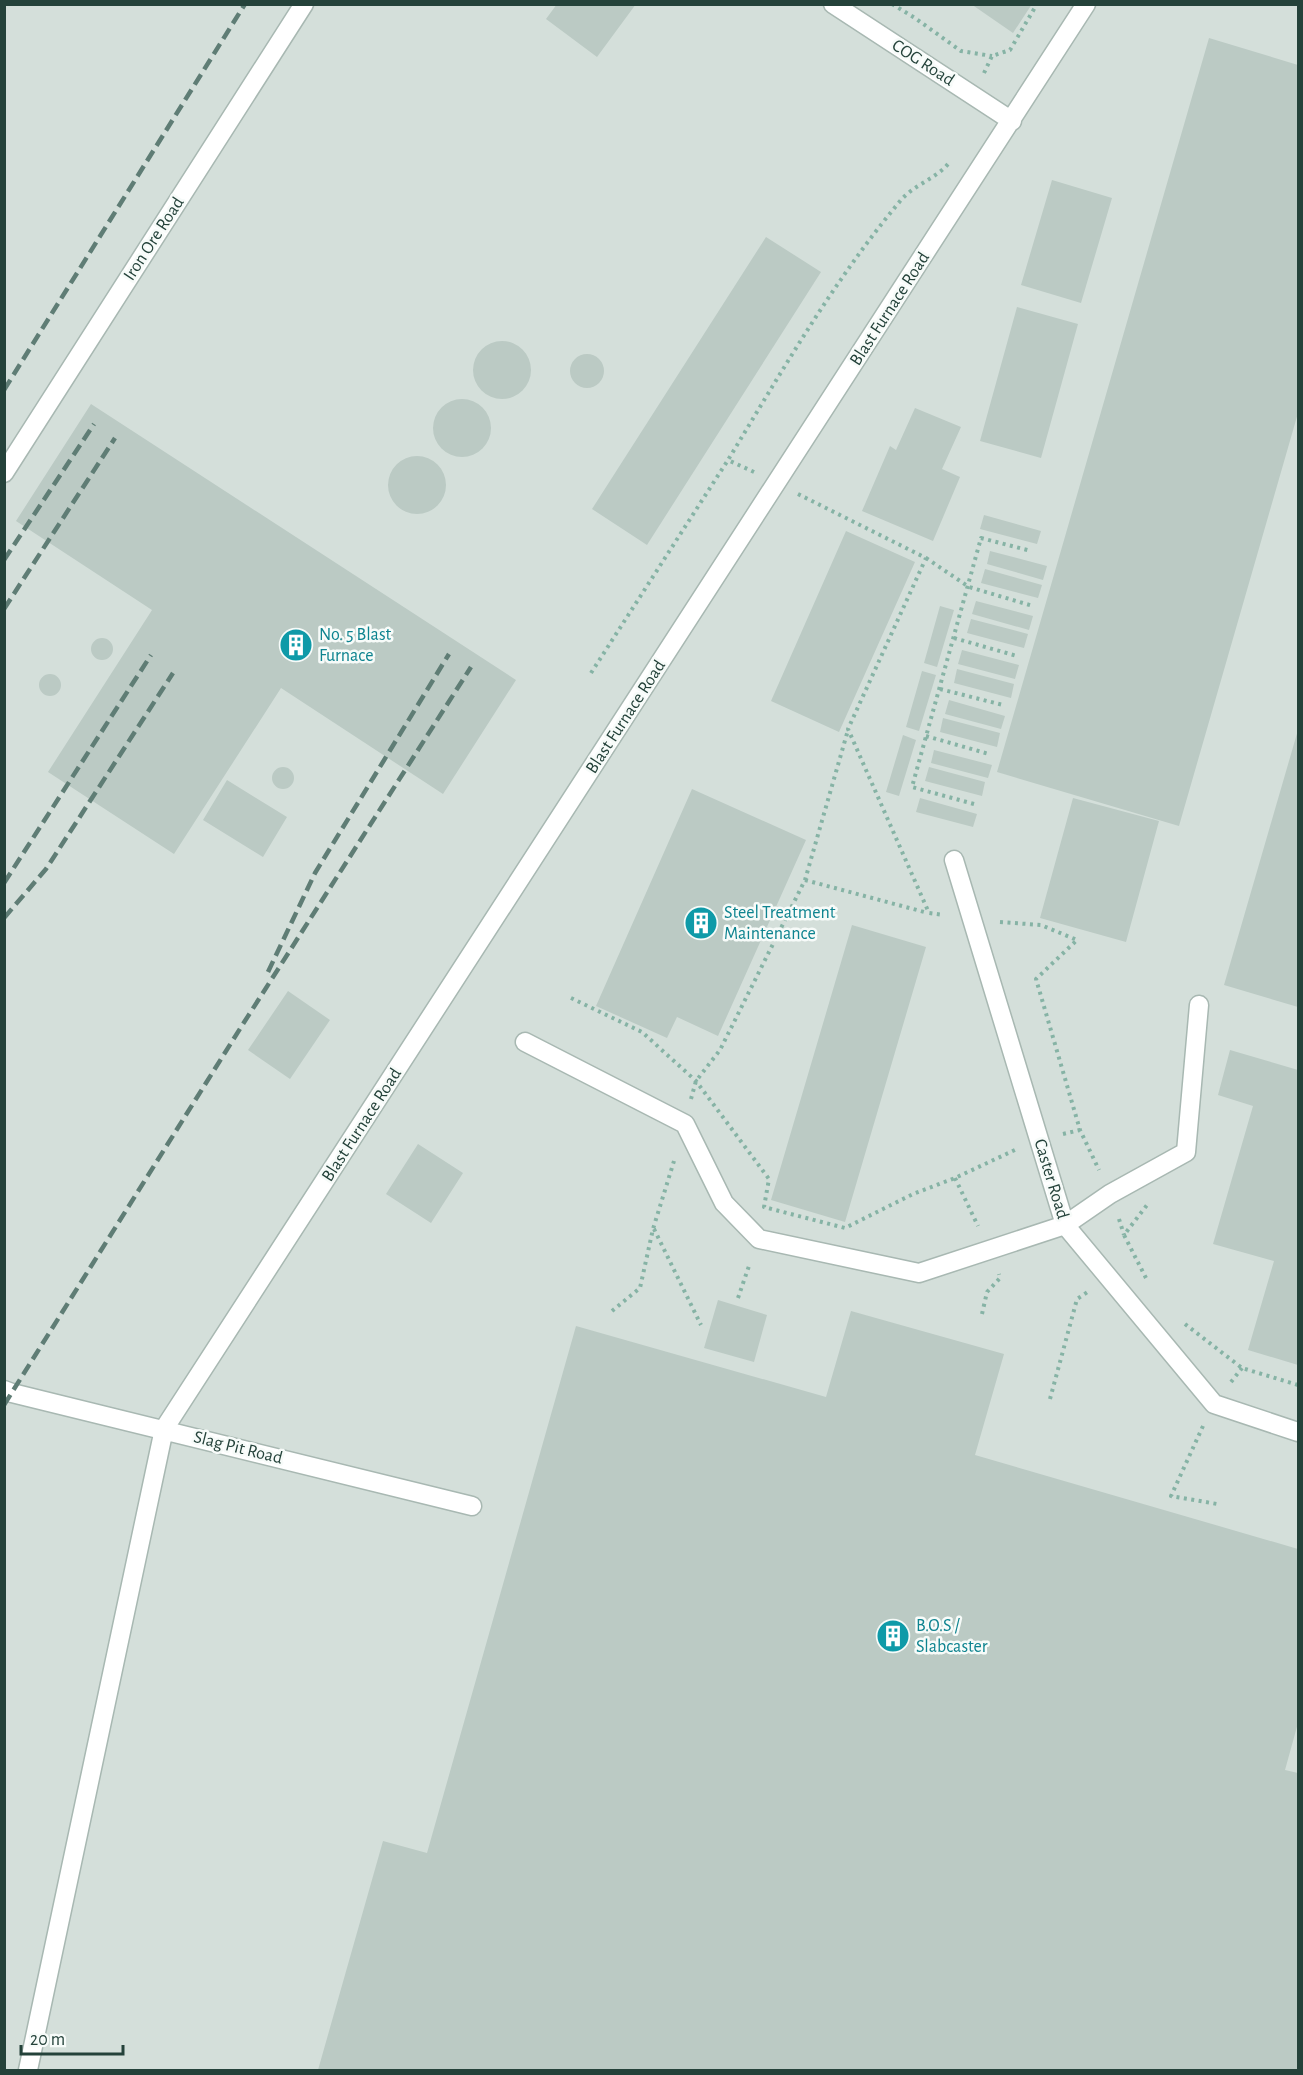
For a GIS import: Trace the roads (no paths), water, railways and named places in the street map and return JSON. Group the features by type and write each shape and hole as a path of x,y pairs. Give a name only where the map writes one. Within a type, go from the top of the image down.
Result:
{"street":[{"name":"Iron Ore Road","path":"4,473 304,4"},
{"name":"COG Road","path":"833,4 1012,121"},
{"name":"Blast Furnace Road","path":"164,1430 1086,4"},
{"name":"Caster Road","path":"954,860 1065,1225 1214,1404 1299,1432"},
{"path":"525,1042 685,1124 724,1203 759,1239 919,1273 1065,1225 1110,1194 1186,1152 1199,1005"},
{"name":"Slag Pit Road","path":"4,1390 12,1394 472,1506"},
{"path":"28,2070 164,1430"}],"railway":[{"path":"4,390 245,4"},
{"path":"4,560 94,424"},
{"path":"4,609 115,438"},
{"path":"268,972 315,873 449,654"},
{"path":"4,883 151,655"},
{"path":"4,1405 471,667"},
{"path":"4,918 46,869 173,673"}],"place":[{"name":"No. 5 Blast Furnace","path":"296,645"},
{"name":"Steel Treatment Maintenance","path":"701,923"},
{"name":"B.O.S / Slabcaster","path":"893,1636"}]}
